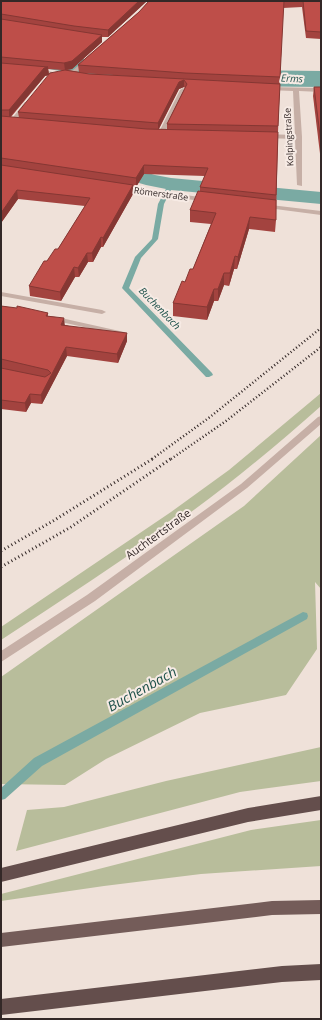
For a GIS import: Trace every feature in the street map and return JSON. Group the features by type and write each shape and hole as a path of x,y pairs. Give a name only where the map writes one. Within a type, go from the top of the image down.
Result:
{"highway":[{"path":"1,875 248,815 321,803"},
{"path":"1,1007 282,974 321,972"}],"main road":[{"path":"1,940 272,908 321,907"}],"street":[{"path":"26,70 76,74 94,54"},
{"path":"46,80 62,74"},
{"path":"161,134 184,87 178,84"},
{"path":"258,88 321,90"},
{"name":"Kolpingstraße","path":"296,89 300,185"},
{"path":"24,123 9,121 29,100"},
{"path":"154,134 170,134"},
{"path":"254,136 298,137"},
{"name":"Römerstraße","path":"116,188 217,201"},
{"path":"252,205 321,213"},
{"path":"1,294 102,312"},
{"path":"40,316 125,334"},
{"name":"Auchtertstraße","path":"1,657 91,598 244,486 321,419"}],"green space":[{"path":"321,393 321,406 270,450 216,493 136,551 1,640 1,627 171,512 229,470"},
{"path":"321,435 321,589 315,582 317,649 286,695 200,713 106,759 65,785 1,784 1,677 244,506"},
{"path":"321,747 321,781 240,792 16,851 27,810 64,807 166,781"},
{"path":"321,820 321,866 201,874 1,901 1,894 251,830"}],"building":[{"path":"1,1 139,1 108,30 1,14"},
{"path":"149,1 284,1 280,77 185,73 78,65 139,12"},
{"path":"303,1 321,1 321,32 306,31"},
{"path":"1,19 102,35 72,61 64,63 1,57"},
{"path":"1,63 48,67 44,68 9,110 1,110"},
{"path":"65,70 89,74 280,84 278,126 167,124 187,84 184,80 179,82 158,123 18,112 50,73"},
{"path":"314,87 321,87 321,143"},
{"path":"1,116 147,129 278,132 276,195 200,187 208,168 144,165 136,178 1,158"},
{"path":"1,165 133,185 103,238 101,237 92,253 87,253 78,268 74,267 60,292 29,286 44,261 47,261 55,249 58,249 90,198 17,190 1,213"},
{"path":"198,191 276,200 276,220 250,217 238,257 235,256 230,273 224,273 218,289 214,289 207,307 173,303 182,281 185,282 190,269 193,269 216,213 190,210"},
{"path":"1,306 17,308 17,306 48,313 46,316 64,318 61,325 127,333 117,354 66,347 41,395 30,394 25,403 1,400 1,368 45,377 51,373 48,370 1,359"}],"waterway":[{"name":"Erms","path":"1,53 108,71 226,78 321,79"},
{"path":"101,166 153,181 171,184 321,198"},
{"name":"Buchenbach","path":"171,184 161,204 155,239 138,257 125,288 209,375"},
{"name":"Buchenbach","path":"1,795 38,762 303,616"}],"railway":[{"path":"152,459 210,417 321,328"},
{"path":"171,459 226,421 321,347"},
{"path":"1,551 53,521 154,458"},
{"path":"1,567 71,527 172,458"}]}
